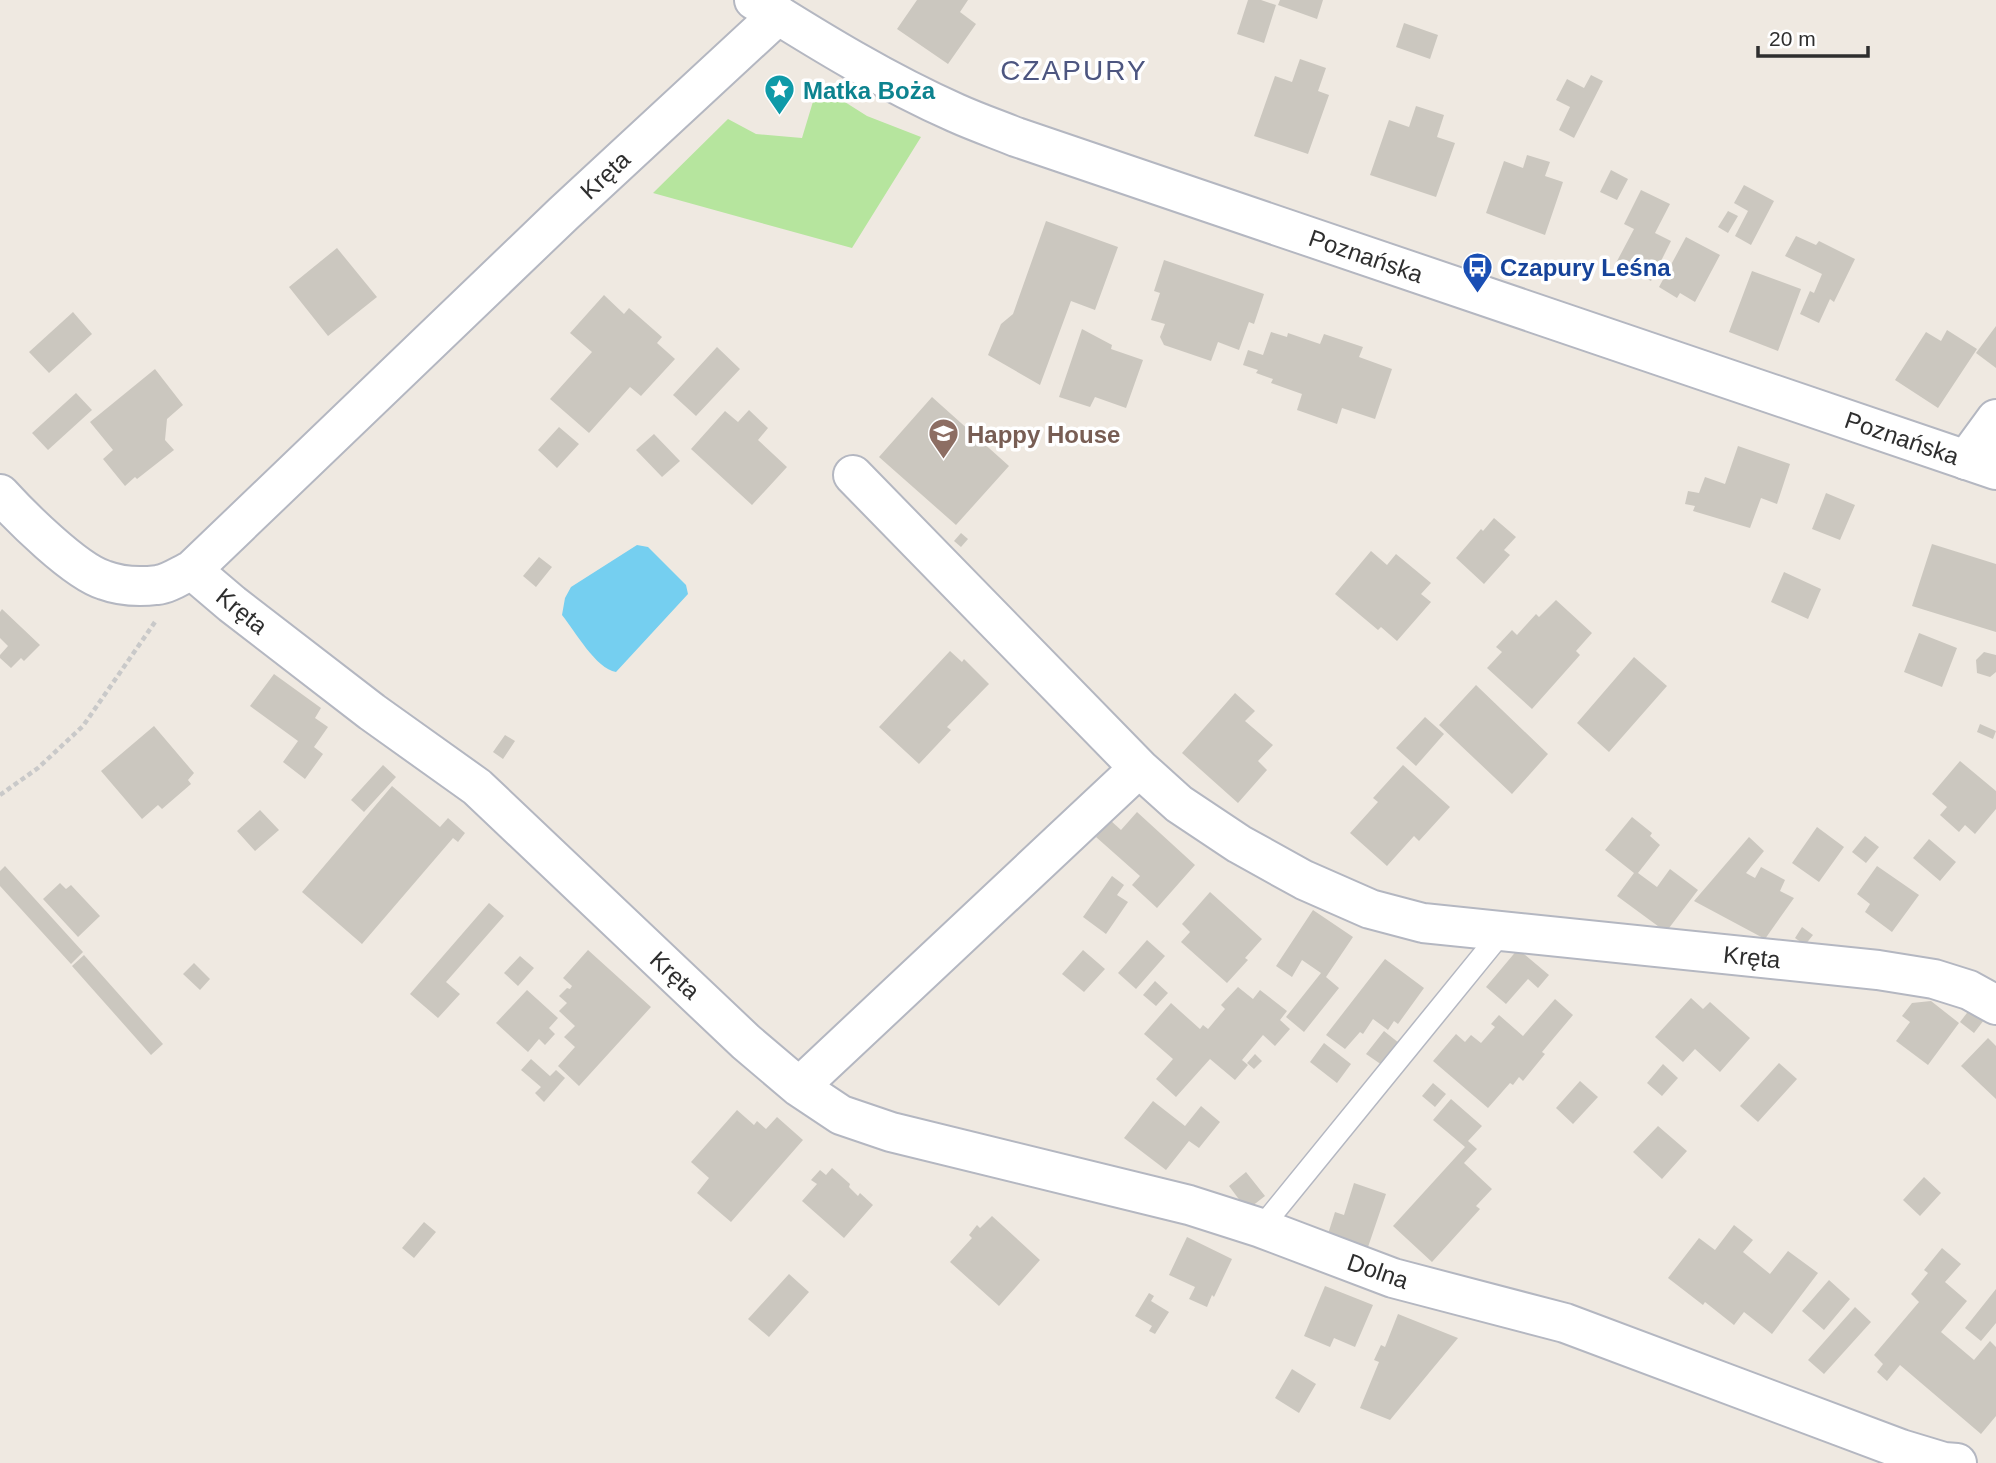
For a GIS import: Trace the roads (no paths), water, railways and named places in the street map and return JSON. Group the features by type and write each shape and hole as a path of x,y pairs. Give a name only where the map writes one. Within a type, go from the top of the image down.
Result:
{"street":[{"name":"Poznańska","path":"766,8 849,58 925,98 1016,137 1981,465"},
{"name":"Kręta","path":"0,494 54,546 89,574 104,580 125,585 160,585 192,570 563,214 766,8"},
{"path":"1981,465 1996,419"},
{"name":"Kręta","path":"853,475 1139,768 1189,811 1239,844 1304,880 1370,909 1423,923 1878,970 1934,979 1969,990 1996,1005"},
{"name":"Kręta","path":"192,570 372,712 477,787 746,1042 799,1087"},
{"path":"799,1087 1139,768"},
{"name":"Dolna","path":"799,1087 841,1115 891,1132 1189,1205 1261,1228 1393,1278 1565,1323 1901,1449 1944,1462 1957,1463"}],"lane":[{"path":"1261,1228 1502,932"}],"water":[{"path":"637,545 648,547 686,585 688,594 616,672 594,657 562,615 565,598 571,587"}],"place":[{"name":"Matka Boża","path":"780,117"},
{"name":"Czapury Leśna","path":"1477,294"},
{"name":"Happy House","path":"944,461"}],"district":[{"name":"CZAPURY","path":"1074,70"}]}
